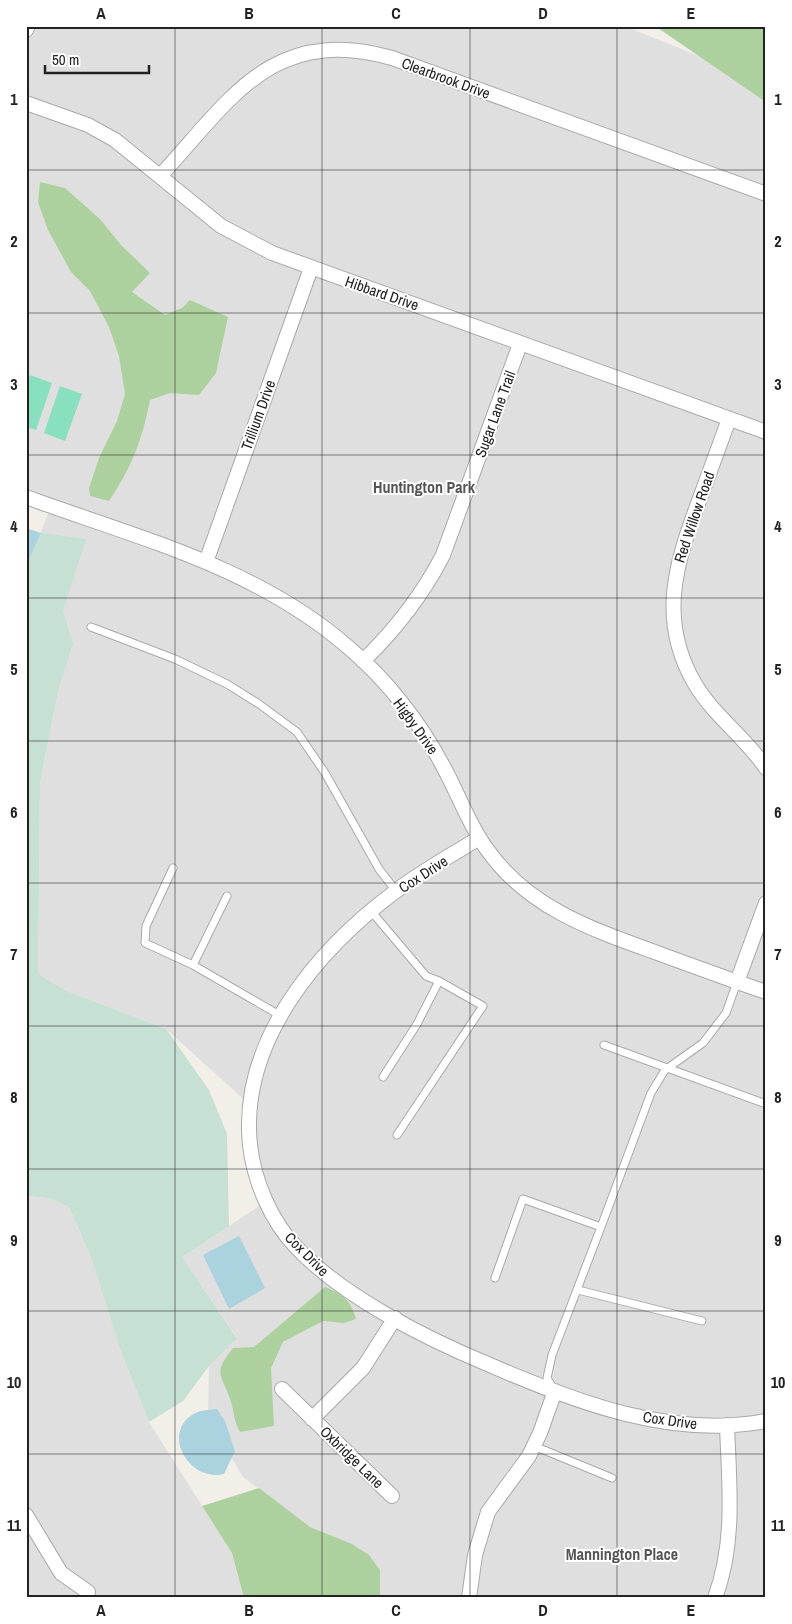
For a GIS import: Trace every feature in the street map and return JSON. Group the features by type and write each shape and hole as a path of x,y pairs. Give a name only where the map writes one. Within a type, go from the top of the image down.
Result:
{"street":[{"path":"26,30 28,26"},
{"name":"Clearbrook Drive","path":"160,176 236,93 264,70 303,52 347,48 392,58 766,194"},
{"name":"Hibbard Drive","path":"26,103 88,126 115,140 191,204 233,233 272,253 766,432"},
{"name":"Trillium Drive","path":"206,562 311,268"},
{"name":"Sugar Lane Trail","path":"363,661 404,618 430,580 443,555 520,344"},
{"name":"Red Willow Road","path":"729,419 681,549 674,580 673,608 680,650 695,684 717,714 749,746 766,768"},
{"name":"Higby Drive","path":"26,497 235,573 286,600 319,623 363,661 409,713 432,745 479,838 514,881 534,898 560,915 591,929 766,992"},
{"name":"Cox Drive","path":"479,838 396,891 371,911 318,966 281,1016 263,1050 250,1104 249,1132 252,1158 259,1185 272,1213 295,1247 339,1284 395,1318 472,1358 554,1391 657,1421 688,1425 727,1425 766,1421"},
{"path":"737,982 766,903"},
{"name":"Oxbridge Lane","path":"312,1419 363,1368 395,1318"},
{"name":"Oxbridge Lane","path":"282,1389 392,1496"},
{"path":"468,1598 476,1555 488,1512 534,1446 554,1391"},
{"path":"715,1598 728,1552 730,1523 727,1425"},
{"path":"26,1515 62,1573 88,1592"}],"lane":[{"path":"90,627 175,659 227,684 259,704 297,732 325,773 380,869 396,891"},
{"path":"173,868 146,926 145,943 193,965 281,1016"},
{"path":"193,965 227,896"},
{"path":"371,911 426,976 483,1006 397,1134"},
{"path":"383,1077 417,1024 438,982"},
{"path":"554,1391 547,1378 552,1355 651,1093 666,1069 703,1042 726,1013 737,982"},
{"path":"604,1045 766,1104"},
{"path":"495,1278 523,1198 601,1227"},
{"path":"578,1290 702,1321"},
{"path":"534,1446 612,1478"}],"shaded area":[{"path":"26,26 624,26 766,83 766,1598 361,1598 351,1544 310,1527 243,1477 208,1418 209,1366 237,1337 182,1257 267,1201 250,1105 166,1029 67,991 38,974 40,783 58,692 73,644 26,571 51,506 26,500"},
{"path":"26,1196 49,1198 69,1207 91,1257 120,1349 149,1422 232,1553 244,1598 26,1598"}],"green space":[{"path":"655,26 766,26 766,102"},
{"path":"40,182 65,188 100,219 121,245 150,273 132,292 165,315 182,308 190,300 228,317 216,373 199,395 170,393 150,400 135,453 124,477 109,501 90,496 89,488 99,458 117,421 125,394 119,356 109,327 90,291 71,272 48,230 38,202"},
{"path":"30,375 52,383 36,430 26,427 26,386"},
{"path":"60,386 82,394 65,441 44,433"},
{"path":"41,533 86,539 63,611 73,644 58,692 40,783 38,974 67,991 166,1029 209,1090 227,1134 229,1226 182,1257 237,1338 209,1366 183,1401 149,1422 120,1349 91,1257 69,1207 49,1198 26,1196 26,567"},
{"path":"325,1287 336,1292 348,1302 356,1319 344,1323 323,1321 283,1342 271,1368 274,1426 240,1432 221,1375 222,1364 226,1357 233,1348 254,1347"},
{"path":"259,1488 310,1527 352,1544 369,1555 380,1570 380,1598 244,1598 232,1553 202,1506"}],"water":[{"path":"26,528 41,533 26,567"},
{"path":"239,1236 265,1288 229,1309 203,1255"},
{"path":"217,1409 225,1421 235,1451 224,1474 211,1475 189,1463 179,1441 180,1430 186,1420 198,1412"}],"district":[{"name":"Huntington Park","path":"424,487"},
{"name":"Mannington Place","path":"622,1554"}]}
